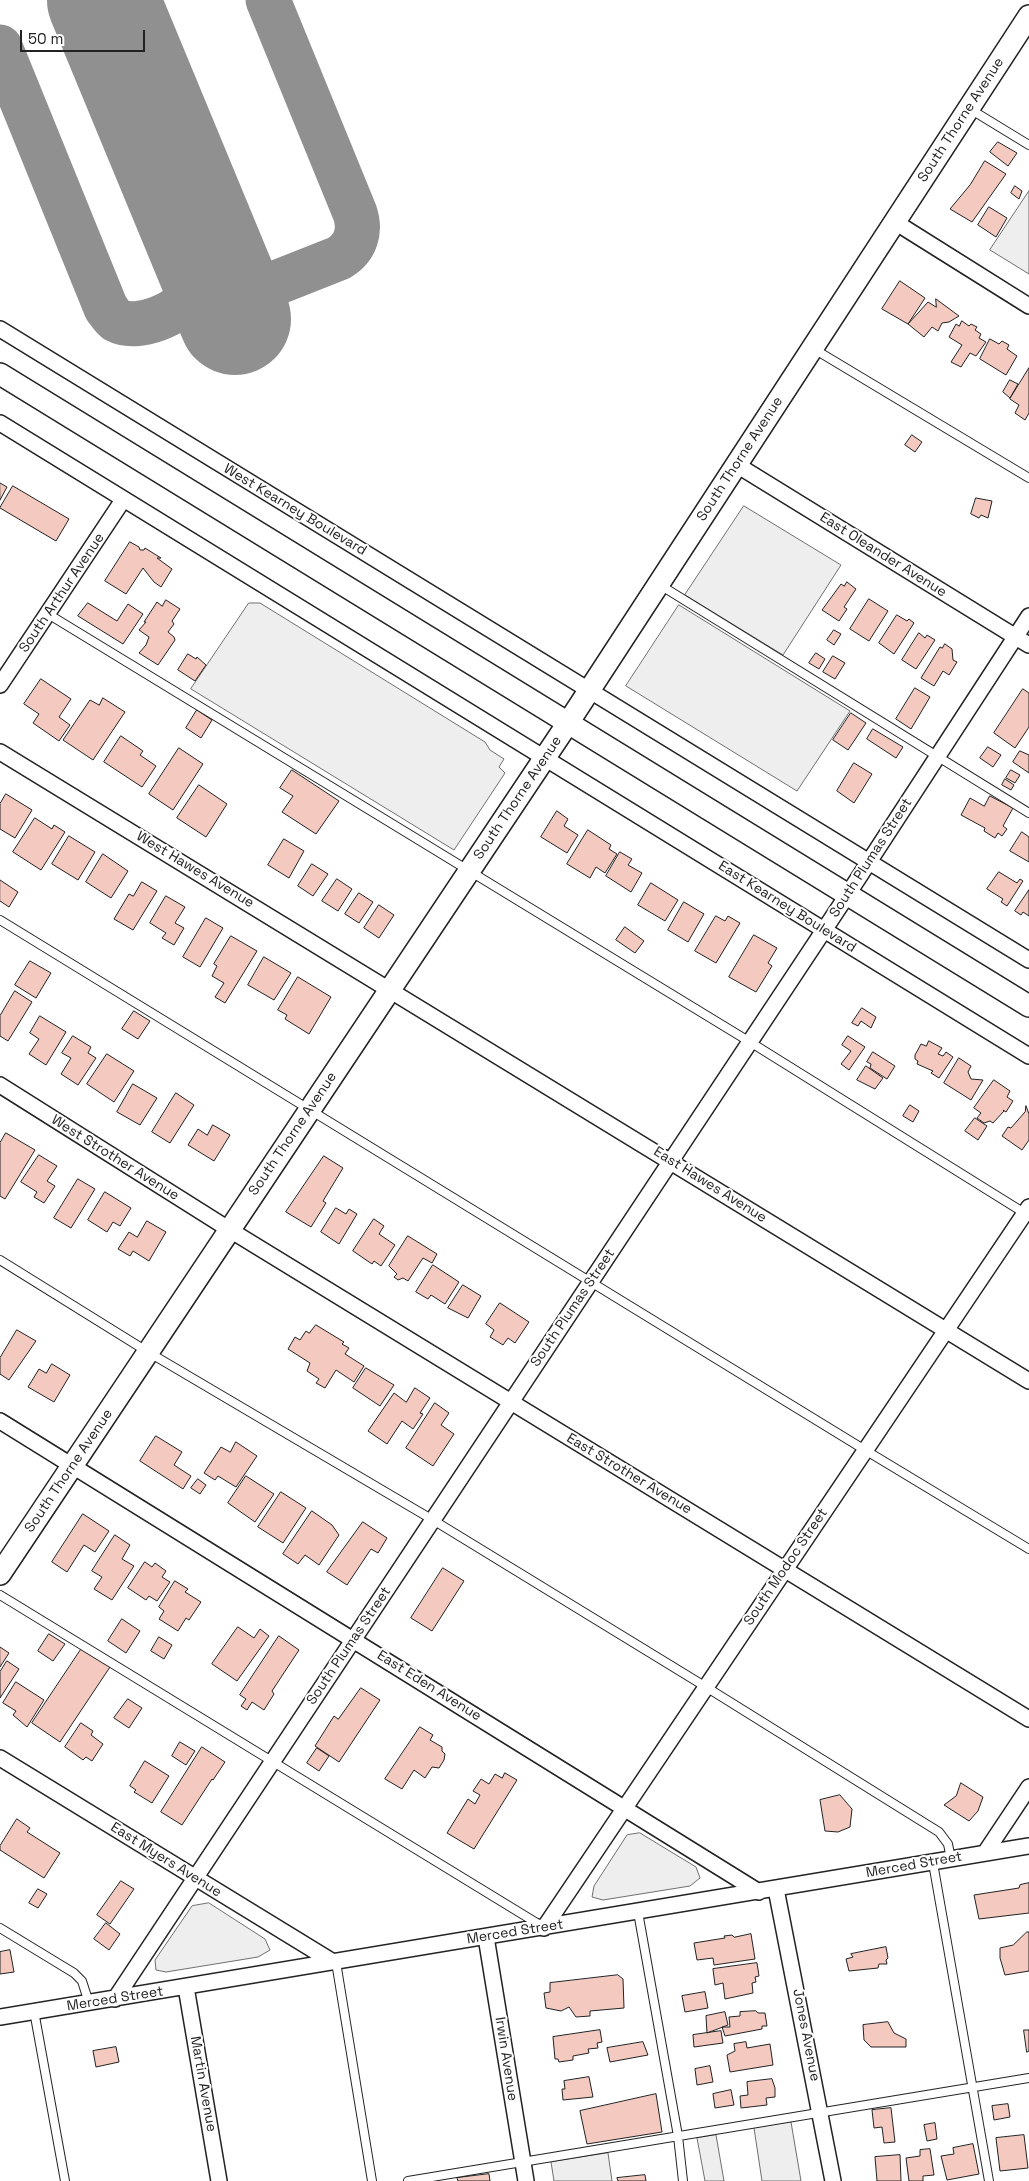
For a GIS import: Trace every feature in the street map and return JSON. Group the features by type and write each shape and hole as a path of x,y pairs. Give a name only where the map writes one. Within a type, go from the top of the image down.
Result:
{"main road":[{"name":"South Thorne Avenue","path":"0,1574 590,690 1029,16"},
{"path":"0,374 1029,1006"}],"street":[{"path":"894,222 1029,306"},
{"name":"West Kearney Boulevard","path":"0,329 590,690"},
{"path":"0,423 544,758"},
{"name":"East Oleander Avenue","path":"736,464 1029,645"},
{"name":"South Arthur Avenue","path":"0,685 123,500"},
{"name":"South Plumas Street","path":"115,1999 848,894 1029,616"},
{"path":"590,690 1029,960"},
{"name":"West Hawes Avenue","path":"0,752 391,989"},
{"name":"East Kearney Boulevard","path":"544,758 1029,1056"},
{"name":"East Hawes Avenue","path":"391,989 1029,1381"},
{"name":"West Strother Avenue","path":"0,1085 230,1230"},
{"name":"South Modoc Street","path":"544,1928 946,1330 1028,1212"},
{"name":"East Strother Avenue","path":"230,1230 1029,1719"},
{"name":"East Eden Avenue","path":"0,1421 759,1892"},
{"name":"East Myers Avenue","path":"0,1758 334,1962"},
{"path":"985,1853 1029,1787"},
{"name":"Merced Street","path":"0,2017 1029,1846"},
{"name":"Jones Avenue","path":"776,1889 834,2181"},
{"name":"Irwin Avenue","path":"486,1937 526,2181"},
{"name":"Martin Avenue","path":"186,1987 219,2181"}],"lane":[{"path":"968,108 1029,146"},
{"path":"812,348 1029,478"},
{"path":"658,584 1029,813"},
{"path":"48,614 1028,1212"},
{"path":"0,920 1029,1549"},
{"path":"0,1260 148,1352 432,1520 939,1832 948,1844 951,1859"},
{"path":"0,1594 544,1928"},
{"path":"933,1862 989,2181"},
{"path":"638,1912 678,2136 683,2181"},
{"path":"0,1928 74,1974 82,1981 89,2003"},
{"path":"334,1962 372,2181"},
{"path":"34,2011 65,2181"},
{"path":"408,2181 1029,2078"}],"shaded area":[{"path":"1029,191 1029,274 990,250"},
{"path":"744,506 841,565 783,655 685,595"},
{"path":"249,603 260,603 485,742 490,750 504,759 499,767 505,773 454,850 191,689"},
{"path":"679,605 850,711 797,791 626,686"},
{"path":"640,1833 696,1867 700,1878 690,1886 603,1900 592,1897 594,1886 627,1835"},
{"path":"209,1903 265,1939 270,1950 258,1957 166,1972 156,1970 155,1960 192,1906"},
{"path":"791,2122 801,2181 762,2181 754,2128"},
{"path":"716,2135 724,2181 705,2181 697,2138"},
{"path":"608,2153 612,2181 554,2181 551,2162"}],"building":[{"path":"998,142 1017,153 1008,166 990,152"},
{"path":"985,161 1006,174 972,222 950,209 970,185"},
{"path":"1015,186 1022,191 1019,199 1011,193"},
{"path":"989,207 1007,218 996,237 978,225"},
{"path":"900,281 925,298 908,324 882,309"},
{"path":"936,299 959,316 949,322 942,323 938,331 932,327 924,337 908,324 928,302 936,307"},
{"path":"962,321 969,326 971,324 977,327 975,330 981,334 979,338 986,342 976,356 970,353 961,367 951,362 962,345 949,337 956,324 959,326"},
{"path":"990,339 999,344 1002,341 1009,345 1007,349 1017,356 1006,375 980,359"},
{"path":"1029,368 1029,413 1025,420 1015,413 1019,405 1010,399"},
{"path":"1010,380 1018,384 1010,398 1003,392"},
{"path":"912,435 922,442 915,452 905,445"},
{"path":"0,483 7,487 0,500"},
{"path":"13,486 69,519 56,541 0,508"},
{"path":"976,498 992,501 988,518 981,515 979,518 971,514"},
{"path":"130,542 139,547 140,550 145,548 161,558 157,558 172,569 161,587 154,582 143,568 126,594 105,581"},
{"path":"847,582 856,589 844,607 847,609 839,621 822,610 841,584 844,586"},
{"path":"869,599 888,611 869,641 850,629"},
{"path":"166,600 180,609 172,621 174,624 168,632 175,640 158,665 139,653 146,645 149,637 139,630 146,622 144,622 157,602 162,606"},
{"path":"88,603 117,621 128,604 143,614 123,644 78,616"},
{"path":"897,615 914,623 894,654 879,643"},
{"path":"834,630 841,634 834,645 827,640"},
{"path":"919,633 925,638 927,635 935,640 916,669 902,660"},
{"path":"945,644 952,649 953,660 957,662 949,675 943,671 934,686 921,678 940,647 942,648"},
{"path":"816,653 825,659 819,669 809,663"},
{"path":"188,654 196,659 197,657 206,665 195,681 178,670"},
{"path":"833,656 845,663 835,679 823,672"},
{"path":"41,679 71,699 59,717 70,725 59,741 33,723 39,714 24,704"},
{"path":"915,688 930,697 911,729 896,719"},
{"path":"1023,689 1029,693 1029,727 1015,748 994,733"},
{"path":"103,698 125,712 93,760 63,740 90,700 99,705"},
{"path":"197,710 212,720 201,738 186,728"},
{"path":"851,713 866,723 848,750 833,740"},
{"path":"873,729 903,747 896,758 867,739"},
{"path":"121,736 143,751 140,755 156,766 142,787 104,762"},
{"path":"988,747 1001,755 993,767 980,758"},
{"path":"179,748 203,764 173,810 149,794"},
{"path":"1020,751 1029,755 1029,773 1013,762"},
{"path":"854,763 872,774 854,803 837,791"},
{"path":"292,770 339,801 316,834 282,812 293,796 280,788"},
{"path":"1011,770 1020,775 1015,783 1006,778"},
{"path":"1005,779 1014,785 1011,790 1002,785"},
{"path":"199,785 227,804 206,837 177,818"},
{"path":"6,794 32,810 15,838 0,829 0,804"},
{"path":"990,796 1013,808 1003,826 1007,829 1002,836 998,833 995,838 984,831 985,828 961,815 970,798 984,806"},
{"path":"557,811 568,819 564,826 578,835 567,853 541,837"},
{"path":"35,818 52,829 54,825 65,832 41,870 13,852"},
{"path":"588,830 611,845 609,849 617,854 605,873 596,867 590,878 567,864"},
{"path":"1022,832 1029,837 1029,862 1010,851"},
{"path":"69,836 95,852 78,880 52,864"},
{"path":"284,839 304,851 289,878 268,865"},
{"path":"620,852 632,859 628,865 642,873 631,892 606,876"},
{"path":"103,854 128,871 111,898 86,882"},
{"path":"312,864 328,874 313,896 298,886"},
{"path":"999,872 1017,883 1020,879 1023,881 1007,906 1001,902 1003,899 987,889"},
{"path":"337,879 352,889 338,911 322,901"},
{"path":"0,880 18,892 9,907 0,901"},
{"path":"142,882 157,891 133,930 114,919 129,894 133,896"},
{"path":"651,883 678,900 665,921 638,905"},
{"path":"1029,890 1029,916 1023,912 1021,915 1015,911"},
{"path":"359,893 373,902 359,923 345,914"},
{"path":"166,896 185,907 175,923 184,928 174,945 162,938 166,933 150,923"},
{"path":"684,902 704,914 688,942 668,930"},
{"path":"379,905 394,915 379,938 364,928"},
{"path":"716,916 725,921 728,916 740,923 716,963 695,951"},
{"path":"206,918 223,928 200,967 183,957"},
{"path":"625,927 644,941 635,953 616,940"},
{"path":"754,935 777,948 768,963 772,966 756,992 729,977"},
{"path":"231,936 257,951 225,1003 215,997 224,983 212,976 217,966 214,964"},
{"path":"264,957 291,973 274,1000 248,985"},
{"path":"30,961 51,973 36,998 15,985"},
{"path":"298,977 331,997 309,1034 285,1019 287,1015 278,1010"},
{"path":"15,991 32,1002 8,1041 0,1036 0,1016"},
{"path":"862,1008 876,1017 871,1028 861,1021 858,1026 852,1023"},
{"path":"134,1011 150,1021 138,1039 122,1029"},
{"path":"40,1016 66,1032 46,1065 29,1054 39,1039 30,1033"},
{"path":"73,1036 91,1047 88,1053 96,1058 78,1085 61,1074 71,1058 62,1053"},
{"path":"848,1036 865,1047 849,1070 841,1064 851,1051 842,1045"},
{"path":"929,1041 942,1048 938,1054 943,1056 946,1052 953,1057 939,1078 931,1073 933,1071 917,1064 918,1061 915,1059 921,1044 926,1046"},
{"path":"873,1052 895,1066 887,1079 870,1068 871,1064 867,1062"},
{"path":"107,1054 134,1071 114,1102 87,1084"},
{"path":"959,1058 971,1066 968,1072 971,1079 983,1080 971,1100 944,1083"},
{"path":"866,1066 883,1078 875,1089 857,1080"},
{"path":"994,1080 1010,1091 1007,1097 1013,1101 1006,1112 1003,1110 993,1123 990,1121 984,1123 977,1118 981,1113 974,1108"},
{"path":"133,1084 157,1098 140,1125 117,1112"},
{"path":"176,1093 194,1105 170,1143 152,1132"},
{"path":"910,1105 919,1111 913,1122 903,1116"},
{"path":"1026,1106 1029,1114 1029,1140 1022,1150 1002,1136 1008,1127 1011,1128 1025,1112"},
{"path":"975,1118 987,1126 978,1140 965,1131"},
{"path":"213,1125 230,1135 214,1161 188,1145 198,1129 207,1135"},
{"path":"6,1133 35,1150 5,1199 0,1196 0,1143"},
{"path":"39,1155 57,1166 47,1181 55,1186 44,1203 34,1197 37,1192 21,1182"},
{"path":"324,1156 343,1168 323,1201 326,1203 311,1227 286,1212"},
{"path":"78,1179 95,1189 71,1228 54,1218"},
{"path":"105,1192 131,1208 120,1226 113,1222 107,1232 88,1220"},
{"path":"336,1208 346,1214 349,1209 357,1214 339,1244 321,1232"},
{"path":"374,1219 384,1226 379,1234 395,1245 381,1266 374,1261 372,1264 353,1251"},
{"path":"147,1221 166,1232 149,1261 133,1251 130,1256 118,1249 129,1232 137,1237"},
{"path":"408,1236 437,1254 432,1263 423,1258 408,1281 403,1278 398,1280 394,1277 397,1274 389,1266"},
{"path":"433,1265 459,1282 445,1304 431,1295 428,1299 416,1292"},
{"path":"463,1285 481,1296 468,1318 448,1308"},
{"path":"500,1303 529,1322 515,1343 508,1338 503,1345 490,1337 494,1330 486,1324"},
{"path":"316,1325 344,1342 342,1344 349,1348 345,1354 364,1366 354,1382 336,1370 325,1388 316,1383 319,1379 307,1371 310,1363 288,1349 295,1337 300,1340 306,1331 309,1333"},
{"path":"17,1330 36,1341 9,1380 0,1374 0,1358"},
{"path":"52,1364 70,1375 54,1402 28,1387 39,1369 46,1373"},
{"path":"366,1368 394,1385 380,1406 353,1388"},
{"path":"415,1388 430,1398 420,1413 423,1414 413,1429 402,1421 387,1444 368,1431 394,1393 406,1402"},
{"path":"435,1403 449,1413 441,1425 454,1434 433,1466 406,1448"},
{"path":"156,1436 182,1452 174,1465 191,1476 183,1489 140,1461"},
{"path":"236,1442 257,1456 236,1487 218,1476 215,1480 204,1473 221,1447 230,1452"},
{"path":"246,1476 274,1494 255,1522 228,1503"},
{"path":"198,1479 206,1485 200,1494 191,1488"},
{"path":"281,1492 306,1508 283,1543 258,1527"},
{"path":"312,1511 332,1525 339,1535 319,1565 305,1555 298,1564 283,1554"},
{"path":"83,1514 109,1531 95,1552 84,1545 67,1572 52,1562"},
{"path":"363,1522 387,1538 378,1553 371,1549 347,1585 327,1572"},
{"path":"115,1535 130,1545 122,1559 134,1566 112,1600 94,1589 102,1577 92,1571"},
{"path":"145,1562 152,1567 155,1563 166,1571 162,1577 170,1582 157,1601 149,1596 146,1600 128,1588"},
{"path":"443,1568 464,1581 432,1631 411,1618"},
{"path":"175,1581 188,1589 185,1592 201,1602 189,1620 186,1618 178,1631 159,1619 164,1611 159,1607"},
{"path":"122,1619 140,1631 126,1653 108,1641"},
{"path":"238,1627 254,1638 260,1629 269,1636 237,1681 212,1664"},
{"path":"49,1634 65,1644 53,1661 38,1651"},
{"path":"279,1636 299,1650 272,1691 274,1694 264,1710 252,1702 247,1710 241,1706 246,1699 240,1695"},
{"path":"159,1637 172,1645 164,1659 151,1651"},
{"path":"0,1647 9,1653 0,1667"},
{"path":"82,1648 110,1667 60,1742 32,1723"},
{"path":"7,1661 19,1669 0,1698 0,1672"},
{"path":"16,1682 44,1700 27,1727 13,1715 16,1711 3,1703"},
{"path":"361,1688 380,1700 339,1762 315,1746 334,1716 338,1719"},
{"path":"128,1699 142,1708 129,1728 114,1718"},
{"path":"81,1723 93,1731 91,1735 103,1744 92,1761 86,1757 83,1760 65,1747"},
{"path":"420,1727 433,1735 430,1740 442,1747 442,1751 445,1754 444,1760 439,1768 432,1767 425,1778 414,1770 402,1789 385,1779"},
{"path":"180,1742 195,1751 186,1765 172,1756"},
{"path":"202,1747 225,1762 182,1825 161,1812"},
{"path":"317,1748 329,1756 319,1771 307,1763"},
{"path":"145,1761 169,1776 152,1803 134,1792 136,1790 130,1786"},
{"path":"505,1773 517,1780 474,1849 447,1833 468,1799 475,1804 480,1795 473,1791 481,1779 489,1784 495,1774 502,1778"},
{"path":"961,1783 983,1797 978,1811 969,1821 944,1805 956,1796"},
{"path":"840,1795 852,1809 850,1827 838,1832 825,1831 820,1800"},
{"path":"17,1819 30,1828 27,1832 60,1853 44,1878 0,1850 0,1846"},
{"path":"121,1881 134,1889 110,1924 97,1915"},
{"path":"1029,1883 1029,1913 979,1919 974,1895 1019,1888 1020,1885"},
{"path":"38,1889 47,1894 38,1908 29,1903"},
{"path":"106,1923 120,1934 109,1950 94,1939"},
{"path":"1029,1932 1029,1971 1005,1975 1000,1958 1000,1948 1013,1945"},
{"path":"751,1934 755,1959 714,1965 713,1958 697,1960 694,1943 725,1938 724,1936 732,1935 734,1937"},
{"path":"886,1947 887,1964 879,1964 878,1968 849,1971 846,1959 853,1957 851,1954"},
{"path":"10,1950 14,1972 0,1974 0,1952"},
{"path":"757,1963 759,1976 755,1977 756,1982 752,1983 753,1993 725,1999 723,1983 715,1985 713,1969"},
{"path":"618,1975 623,1979 624,2008 590,2011 590,2016 576,2017 569,2007 561,2011 546,2008 544,1993 550,1992 550,1983"},
{"path":"705,1992 708,2008 685,2012 682,1996"},
{"path":"756,2011 758,2013 765,2013 767,2026 762,2026 762,2029 725,2036 722,2027 730,2027 729,2017 740,2016 740,2012"},
{"path":"725,2012 728,2025 707,2033 706,2016"},
{"path":"888,2022 894,2033 906,2039 906,2047 871,2047 864,2040 863,2025"},
{"path":"600,2030 602,2042 597,2043 598,2048 588,2049 589,2053 573,2056 573,2060 559,2062 558,2059 555,2059 553,2037"},
{"path":"1024,2030 1029,2030 1029,2051 1027,2052"},
{"path":"721,2031 723,2043 694,2047 693,2035"},
{"path":"643,2042 648,2055 610,2062 607,2048"},
{"path":"746,2042 747,2048 770,2044 773,2065 730,2072 727,2055 735,2051 734,2044"},
{"path":"116,2047 119,2062 96,2067 93,2051"},
{"path":"710,2066 713,2082 697,2085 695,2069"},
{"path":"589,2077 593,2097 563,2100 562,2089 565,2089 564,2081"},
{"path":"772,2079 775,2097 766,2098 767,2105 741,2108 740,2096 748,2095 747,2082"},
{"path":"731,2090 734,2105 715,2108 713,2094"},
{"path":"656,2094 662,2132 587,2144 580,2111"},
{"path":"1008,2104 1010,2117 994,2120 992,2106"},
{"path":"891,2108 895,2142 884,2143 882,2127 874,2128 872,2110"},
{"path":"935,2123 937,2139 927,2141 924,2125"},
{"path":"1024,2135 1028,2168 1000,2171 996,2138"},
{"path":"973,2144 979,2174 947,2180 941,2156 954,2154 953,2148"},
{"path":"930,2149 934,2175 923,2176 923,2181 909,2181 906,2158 920,2156 920,2150"},
{"path":"900,2155 901,2181 877,2181 875,2157"},
{"path":"489,2174 490,2181 458,2181 457,2178"},
{"path":"645,2175 646,2181 618,2181 617,2178"}],"taxiway":[{"path":"204,245 217,270 228,283 243,291 253,292 339,258 350,249 356,238 357,220 355,213 268,0"},
{"path":"0,47 106,308 116,320 135,324 147,322 158,319 179,308 193,294 201,276 204,245"}],"runway":[{"path":"103,0 235,319"}]}
